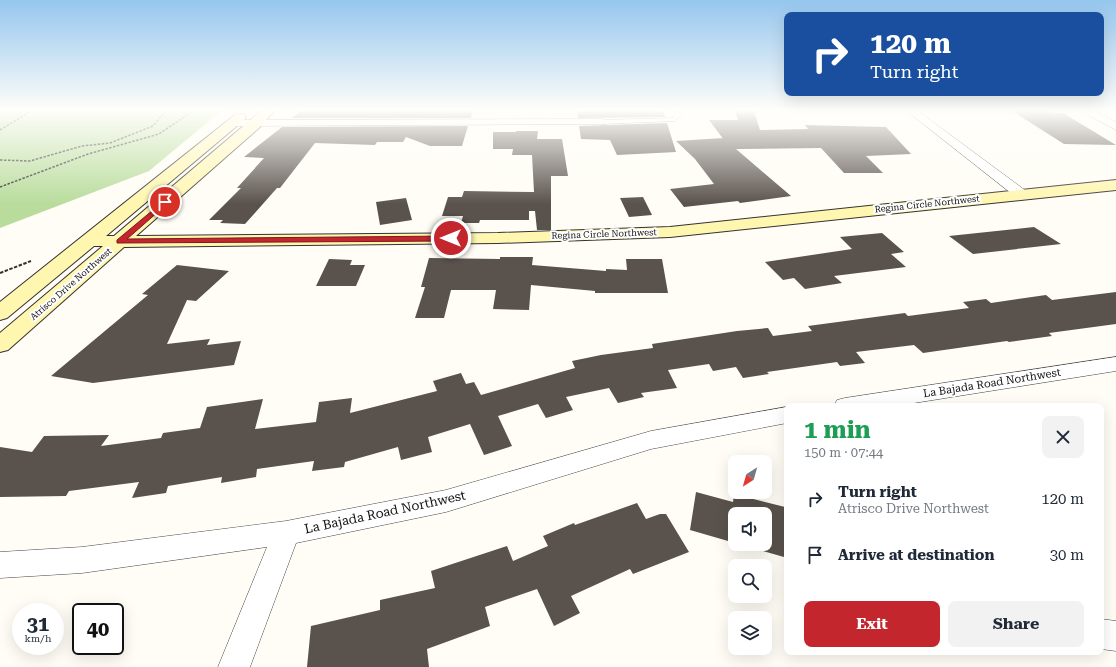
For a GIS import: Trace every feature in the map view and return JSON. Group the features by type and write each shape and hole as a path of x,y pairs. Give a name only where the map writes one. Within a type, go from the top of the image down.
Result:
{"street":[{"name":"Atrisco Drive Northwest","path":"0,313 210,142"},
{"name":"Atrisco Drive Northwest","path":"0,345 120,242 225,142"},
{"path":"953,142 1021,194"},
{"name":"Regina Circle Northwest","path":"90,240 120,242 498,238 670,232 1116,185"},
{"name":"La Bajada Road Northwest","path":"864,403 1116,364"},
{"name":"La Bajada Road Northwest","path":"0,565 82,560 286,533 446,501 652,440 784,419"},
{"path":"234,667 286,533"},
{"path":"1104,634 1116,636"}],"path":[{"path":"0,160 30,161 82,146 112,142"},
{"path":"0,186 88,154 130,142"}],"green space":[{"path":"0,142 184,142 149,171 0,228"}],"building":[{"path":"263,142 377,142 375,145 315,143 280,188 277,188 245,224 220,223 223,220 209,220 241,188 237,188 264,158 244,157"},
{"path":"420,142 463,142 462,146 430,146"},
{"path":"493,142 563,142 568,176 551,176 551,230 537,230 535,211 529,211 529,220 480,220 479,223 461,223 463,216 442,216 448,197 462,197 464,191 534,192 532,155 512,155 513,149 493,149"},
{"path":"611,142 673,142 676,152 617,155"},
{"path":"677,142 900,142 911,154 866,156 883,173 844,173 821,148 736,149 791,196 740,203 738,201 684,207 670,189 714,184 695,159"},
{"path":"1061,142 1111,142 1116,145 1064,144"},
{"path":"643,197 652,215 629,217 620,198"},
{"path":"406,198 412,220 380,225 376,202"},
{"path":"1034,227 1061,244 973,254 949,236"},
{"path":"882,233 904,252 891,254 906,267 834,276 842,283 805,289 794,278 783,280 765,262 852,249 840,237"},
{"path":"500,257 533,257 532,265 606,271 606,269 627,270 626,259 662,259 668,293 595,293 595,291 531,285 529,310 493,309 496,290 451,290 444,318 415,318 425,287 421,287 429,258 500,259"},
{"path":"329,259 352,260 350,265 365,265 356,286 316,286"},
{"path":"177,265 229,271 196,301 187,300 167,344 210,339 207,345 241,341 234,365 93,383 51,376 148,295 142,294"},
{"path":"1116,292 1116,324 1049,333 1052,336 923,353 914,345 856,352 865,363 840,366 837,362 767,372 769,374 743,378 736,367 713,371 709,364 668,370 677,388 641,393 644,397 618,403 609,388 566,397 573,410 546,418 538,404 498,416 512,446 484,455 470,424 428,437 432,452 401,460 398,447 345,462 344,467 312,471 314,461 257,469 256,477 221,483 222,477 168,486 166,493 132,498 139,482 69,491 66,496 0,497 0,447 32,452 44,436 109,435 101,446 161,438 163,433 200,428 207,407 263,399 255,429 316,422 319,402 352,398 350,413 437,391 433,381 461,373 466,384 474,382 481,395 575,368 572,361 601,355 653,348 652,344 737,331 768,328 773,336 812,331 808,326 905,313 908,316 969,308 963,302 986,299 991,303 1046,295 1052,300"},
{"path":"696,492 733,502 733,499 754,499 784,507 784,557 763,551 772,551 772,507 728,507 728,541 690,530"},
{"path":"637,503 646,519 660,514 666,514 689,552 633,574 630,569 571,596 580,613 554,626 537,589 485,607 490,626 427,649 429,667 307,667 311,626 380,610 380,600 435,588 431,571 507,546 513,561 548,546 543,536 574,523 575,525"}],"route":[{"path":"165,202 120,242 451,238"}]}
